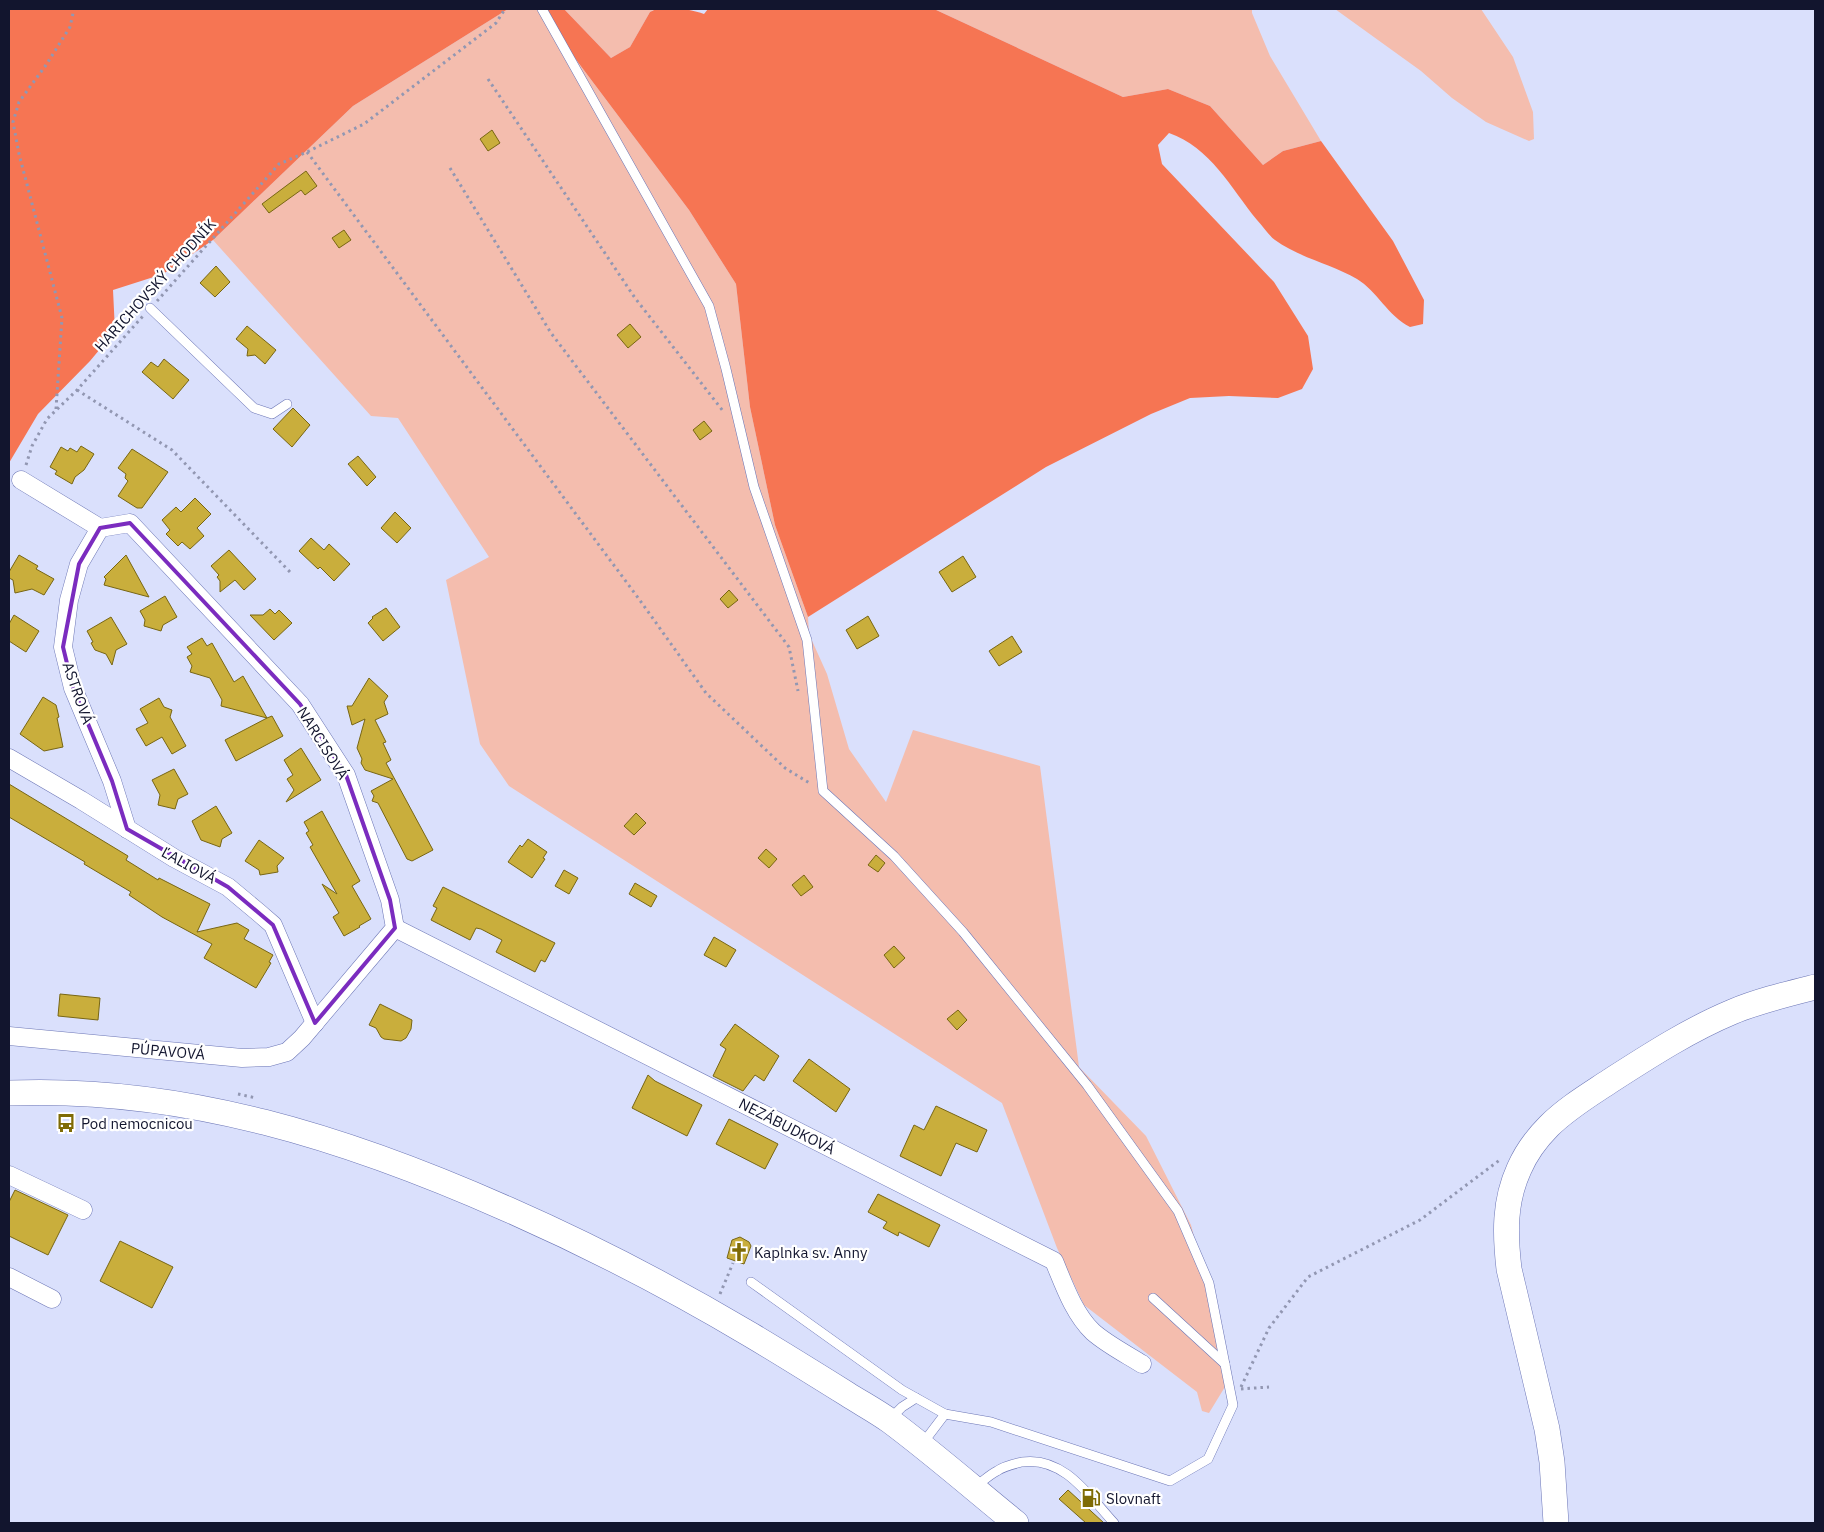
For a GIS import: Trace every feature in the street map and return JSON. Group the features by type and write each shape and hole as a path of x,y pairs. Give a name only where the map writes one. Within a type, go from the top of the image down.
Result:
{"main road":[{"path":"1556,1523 1552,1462 1547,1429 1509,1269 1506,1248 1505,1228 1508,1205 1519,1169 1528,1152 1550,1124 1573,1106 1628,1070 1692,1031 1716,1019 1753,1004 1815,988"},
{"path":"9,1093 86,1094 170,1102 266,1121 410,1168 522,1216 642,1274 708,1309 889,1420 1016,1523"}],"street":[{"path":"21,480 100,528"},
{"name":"NARCISOVÁ","path":"100,528 130,523 300,704 346,774 390,900 395,928"},
{"name":"ASTROVÁ","path":"100,528 79,564 69,600 63,647 73,688 112,781 127,829"},
{"name":"ĽALIOVÁ","path":"9,758 174,858 228,887 273,925 315,1023"},
{"path":"315,1023 395,928"},
{"name":"NEZÁBUDKOVÁ","path":"395,928 1054,1260 1078,1314 1093,1332 1142,1364"},
{"name":"PÚPAVOVÁ","path":"9,1036 242,1058 269,1057 287,1052 315,1023"},
{"path":"9,1175 82,1210"},
{"path":"9,1277 52,1300"}],"lane":[{"path":"542,9 709,306 726,368 754,487 806,640 823,791 894,856 963,932 1087,1085 1178,1211 1209,1284 1234,1405 1208,1459 1170,1480 991,1422 945,1414 916,1398 751,1282"},
{"path":"150,308 254,408 272,414 288,404"},
{"path":"1153,1298 1226,1364"},
{"path":"889,1420 902,1407 916,1398"},
{"path":"920,1446 945,1414"},
{"path":"973,1488 998,1470 1017,1463 1030,1461 1046,1463 1059,1468 1070,1476 1114,1523"}],"path":[{"path":"56,410 62,318 19,154 13,122 19,102 46,66 70,27 74,9"},
{"name":"HARICHOVSKÝ CHODNÍK","path":"32,446 47,418 77,390 278,164 364,124 496,23 505,9"},
{"path":"488,79 635,298 742,437"},
{"path":"307,152 633,591 706,693 785,768 823,791"},
{"path":"450,168 551,333 789,648 800,700"},
{"path":"77,390 172,450 291,573"},
{"path":"1234,1405 1268,1328 1308,1277 1420,1220 1499,1160 1528,1152"},
{"path":"720,1294 733,1264"},
{"path":"1241,1389 1268,1387"}],"highlighted area":[{"path":"130,523 300,704 346,775 390,900 395,928 315,1023 273,925 228,887 127,829 112,781 73,688 63,647 79,564 100,528"}],"shaded area":[{"path":"662,8 691,10 704,14 708,9 934,9 1123,97 1168,89 1210,106 1263,165 1283,151 1321,141 1393,241 1424,300 1423,324 1410,327 1395,317 1371,290 1357,279 1295,252 1275,240 1208,158 1183,139 1169,133 1158,145 1162,164 1274,282 1308,336 1313,369 1302,389 1278,398 1229,396 1190,398 1151,414 1046,467 808,617 775,525 750,407 736,284 689,210 538,9 564,9 611,58 630,47 650,12"},
{"path":"9,9 508,9 353,106 213,240 163,274 113,290 115,331 90,361 38,414 9,463"},
{"path":"508,9 538,9 689,210 736,284 750,407 775,525 808,617 809,634 827,674 849,749 886,802 913,730 1040,766 1079,1067 1146,1136 1191,1225 1231,1377 1209,1413 1202,1411 1197,1392 1084,1305 1057,1248 1002,1103 509,786 480,744 446,580 489,557 398,418 371,416 213,240 353,106"},
{"path":"564,9 655,9 650,12 630,47 611,58"},
{"path":"934,9 1252,9 1270,56 1321,141 1283,151 1263,165 1210,106 1168,89 1123,97"},
{"path":"1335,9 1481,9 1513,57 1533,112 1534,139 1529,141 1486,122 1452,98 1421,71"}],"building":[{"path":"492,130 500,143 488,151 480,139"},
{"path":"306,171 317,186 305,195 301,190 269,213 262,204"},
{"path":"344,230 351,240 339,248 332,238"},
{"path":"216,266 230,282 215,297 200,283"},
{"path":"630,324 641,337 628,348 617,335"},
{"path":"247,326 276,350 265,364 255,355 247,356 248,349 236,339"},
{"path":"164,359 189,380 173,399 142,372 151,362 158,367"},
{"path":"293,408 310,425 292,447 273,429"},
{"path":"704,421 712,431 700,440 693,430"},
{"path":"81,446 94,454 84,470 75,477 72,484 55,474 57,471 50,467 61,447 68,451 70,448 77,452"},
{"path":"132,449 168,472 142,508 137,508 118,496 128,481 125,478 126,474 118,468"},
{"path":"358,456 376,477 367,486 348,464"},
{"path":"195,498 211,514 197,528 204,536 190,549 182,542 178,546 166,534 170,530 162,520 176,507 181,512"},
{"path":"395,512 411,528 397,543 381,528"},
{"path":"311,538 324,550 329,544 350,564 334,581 320,567 318,569 299,551"},
{"path":"229,550 256,579 244,590 235,580 220,592 220,581 217,577 219,575 211,566"},
{"path":"19,555 38,566 36,569 54,579 44,595 32,589 15,593 13,580 9,578 9,572"},
{"path":"126,555 149,597 104,585 106,579 104,577"},
{"path":"963,556 976,577 952,592 939,572"},
{"path":"729,590 738,600 728,608 720,599"},
{"path":"165,596 177,617 163,625 161,631 144,626 145,620 140,611"},
{"path":"386,608 400,627 383,641 368,623 372,617"},
{"path":"270,609 275,614 279,610 292,623 274,640 250,615 263,615"},
{"path":"14,615 39,631 26,652 9,641 9,624"},
{"path":"868,616 879,636 857,649 846,630"},
{"path":"111,617 127,644 116,650 112,665 106,654 95,650 87,631"},
{"path":"1012,636 1022,652 999,666 989,651"},
{"path":"202,638 207,646 212,643 234,682 243,676 267,718 221,706 222,700 210,678 190,672 192,666 187,657 192,654 187,647"},
{"path":"369,678 388,696 384,702 388,714 375,720 386,742 383,743 391,760 386,763 433,850 412,861 407,859 378,803 372,801 374,796 371,791 393,779 365,770 357,748 365,719 352,725 347,706 352,706"},
{"path":"43,697 56,705 63,747 44,751 20,734"},
{"path":"159,698 164,707 172,710 170,717 186,746 172,754 162,737 146,746 136,729 148,723 140,709"},
{"path":"272,716 283,736 236,761 225,740"},
{"path":"301,748 321,780 286,802 294,790 287,779 293,775 284,760"},
{"path":"174,769 188,794 178,799 175,809 158,805 160,795 152,780"},
{"path":"9,784 128,856 126,860 158,880 159,878 210,904 197,932 237,923 249,930 244,939 273,955 269,962 271,963 256,988 204,958 212,944 162,917 129,895 131,892 9,817"},
{"path":"216,806 232,833 222,839 220,847 201,840 192,821"},
{"path":"322,811 360,881 352,886 371,919 344,936 333,917 339,913 322,884 337,894 310,847 313,845 306,833 309,831 304,822"},
{"path":"636,813 646,823 634,835 624,826"},
{"path":"528,839 547,852 543,858 545,859 532,878 508,862 520,845 522,847"},
{"path":"259,840 284,858 277,866 278,872 260,875 259,870 245,861"},
{"path":"766,849 777,859 769,868 758,858"},
{"path":"876,855 885,863 878,872 868,865"},
{"path":"564,870 578,878 569,894 555,886"},
{"path":"804,875 813,887 801,896 792,885"},
{"path":"635,883 657,896 651,907 629,894"},
{"path":"443,887 555,943 545,962 541,960 535,972 496,952 502,940 481,929 476,928 470,940 431,920 437,908 433,906"},
{"path":"714,937 736,950 726,967 704,955"},
{"path":"894,946 905,958 894,968 884,955"},
{"path":"60,994 100,998 98,1020 58,1016"},
{"path":"380,1004 412,1020 411,1029 406,1038 401,1041 384,1039 376,1028 369,1025"},
{"path":"958,1010 967,1020 957,1030 947,1019"},
{"path":"735,1024 779,1056 764,1081 755,1075 743,1091 713,1076 726,1049 720,1045"},
{"path":"809,1059 850,1089 836,1112 793,1081"},
{"path":"648,1075 655,1081 702,1105 687,1136 632,1108"},
{"path":"936,1106 987,1130 977,1152 956,1143 941,1176 900,1156 914,1125 924,1130"},
{"path":"729,1119 778,1144 765,1169 716,1144"},
{"path":"15,1190 68,1215 48,1255 9,1236 9,1202"},
{"path":"878,1194 940,1225 929,1247 899,1232 898,1236 883,1228 887,1222 868,1212"},
{"name":"Kaplnka sv. Anny","path":"740,1237 749,1242 751,1246 744,1264 727,1258 732,1240"},
{"path":"120,1241 173,1267 152,1308 100,1281"},
{"path":"1068,1490 1104,1523 1086,1523 1059,1499"}],"place":[{"name":"Pod nemocnicou","path":"66,1123"},
{"name":"Kaplnka sv. Anny","path":"739,1252"},
{"name":"Slovnaft","path":"1091,1498"}]}
